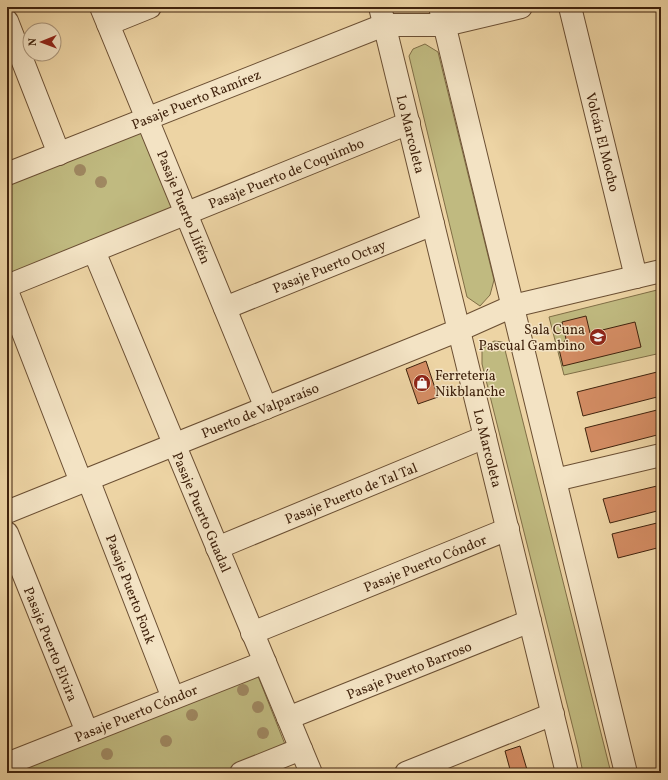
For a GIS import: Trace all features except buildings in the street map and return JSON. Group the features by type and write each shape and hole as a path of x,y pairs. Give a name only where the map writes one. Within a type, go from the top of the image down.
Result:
{"street":[{"path":"105,16 150,7"},
{"path":"382,16 443,16 521,7"},
{"name":"Volcán El Mocho","path":"570,7 636,277"},
{"name":"Pasaje Puerto Llifén","path":"105,16 266,408"},
{"name":"Pasaje Puerto Ramírez","path":"7,174 147,119 382,16"},
{"name":"Lo Marcoleta","path":"382,16 567,773"},
{"path":"443,16 626,773"},
{"path":"7,21 59,154"},
{"name":"Pasaje Puerto de Coquimbo","path":"7,286 408,123"},
{"name":"Pasaje Puerto Octay","path":"225,308 433,224"},
{"name":"Pasaje Puerto Guadal","path":"94,251 311,773"},
{"name":"Puerto de Valparaíso","path":"7,512 459,330 513,306 661,271"},
{"name":"Pasaje Puerto Fonk","path":"7,291 173,698"},
{"name":"Pasaje Puerto de Tal Tal","path":"217,548 486,437"},
{"path":"555,480 661,455"},
{"name":"Pasaje Puerto Cóndor","path":"252,632 508,529"},
{"name":"Pasaje Puerto Elvira","path":"7,533 87,732"},
{"name":"Pasaje Puerto Barroso","path":"288,718 530,621"},
{"name":"Pasaje Puerto Cóndor","path":"7,764 265,662"},
{"path":"406,773 553,714"},
{"path":"241,773 301,749"}],"shaded area":[{"path":"425,44 438,52 494,280 490,295 480,306 467,297 409,56 413,49"},
{"path":"141,129 174,210 7,279 7,184"},
{"name":"Sala Cuna Pascual Gambino","path":"661,289 661,353 564,375 549,317"},
{"path":"494,341 503,342 611,773 583,773 482,364 482,349"},
{"path":"256,671 286,747 221,773 7,773"}],"place":[{"name":"Sala Cuna Pascual Gambino","path":"598,337"},
{"name":"Ferretería Nikblanche","path":"422,383"}]}
